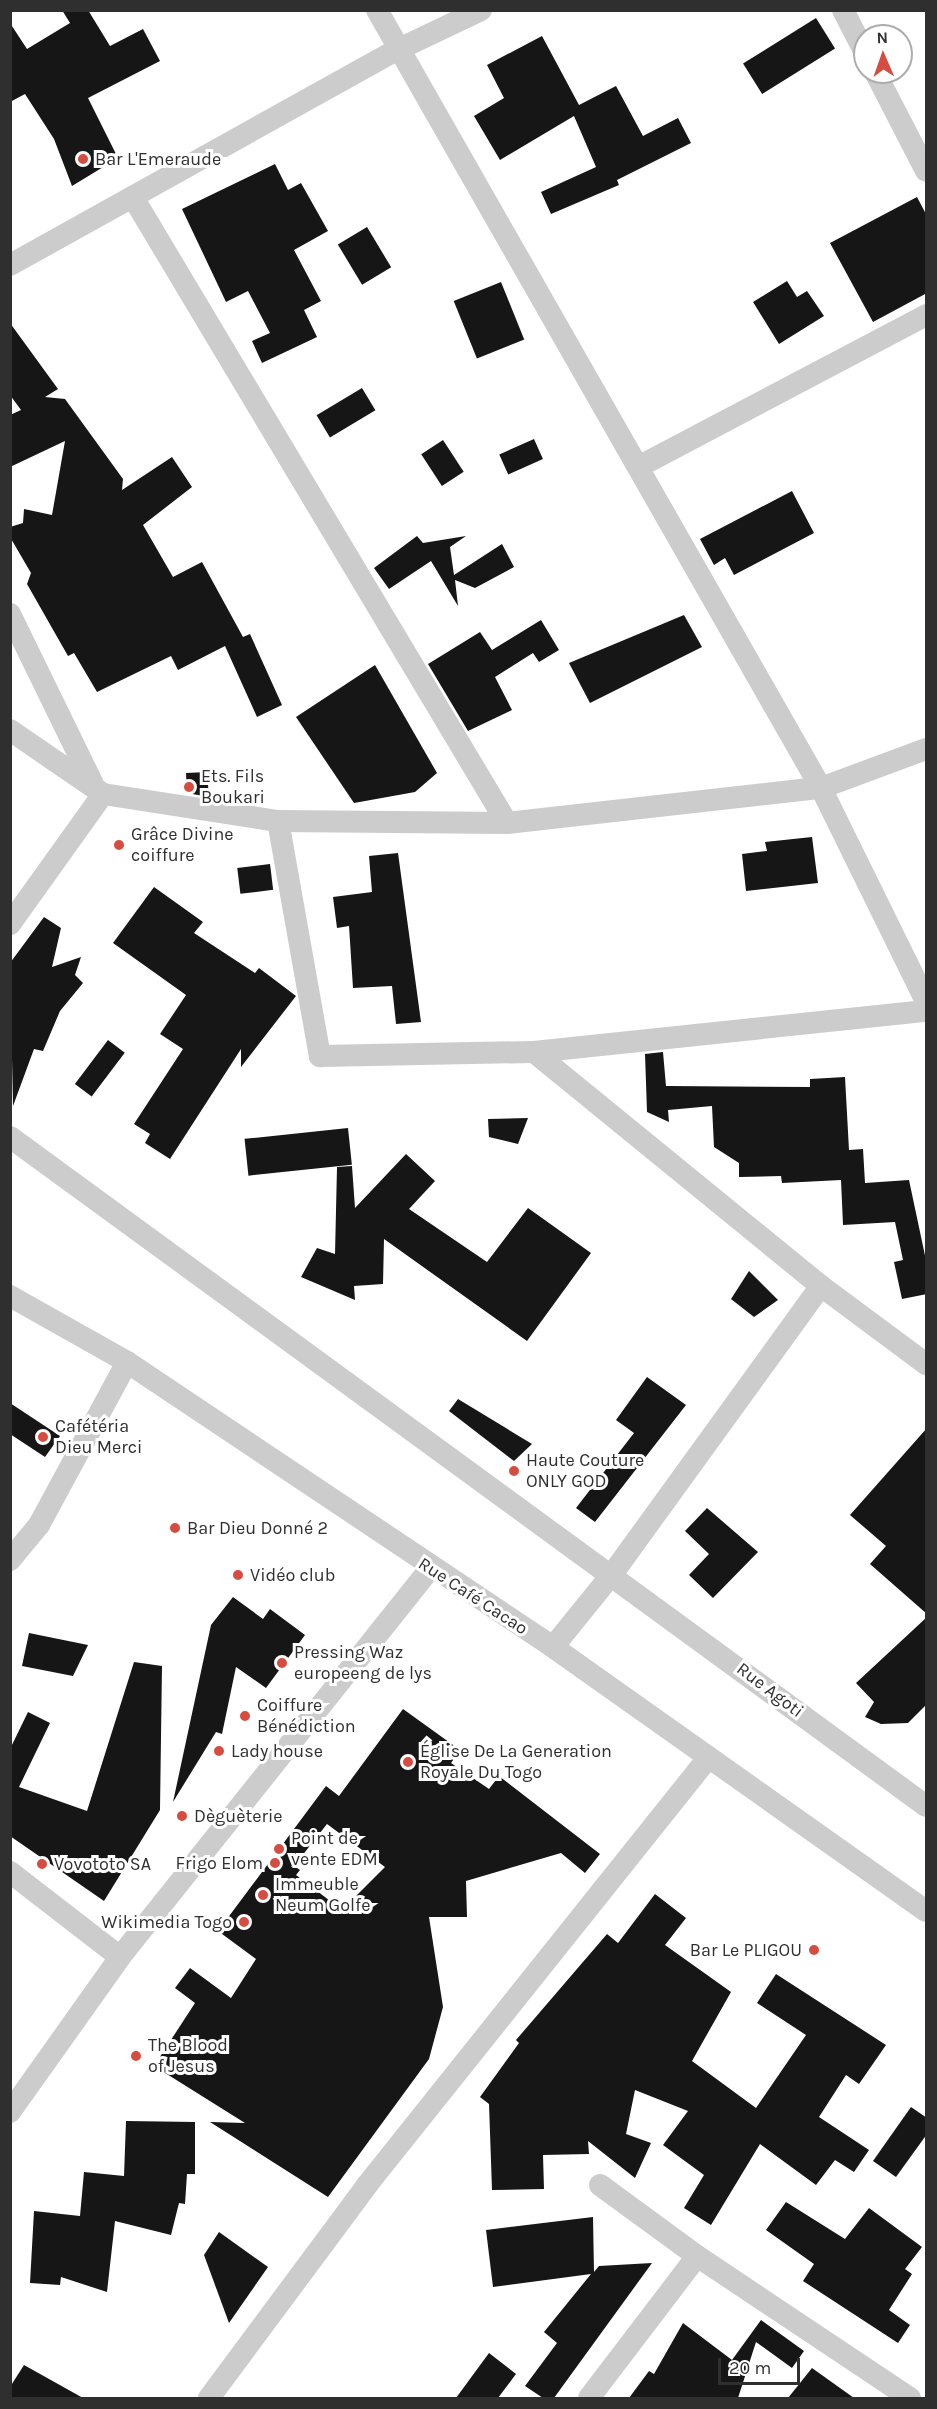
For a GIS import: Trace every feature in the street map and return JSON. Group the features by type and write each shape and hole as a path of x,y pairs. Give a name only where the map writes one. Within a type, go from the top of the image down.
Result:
{"street":[{"path":"377,10 397,50 640,466 821,788 927,1002"},
{"path":"10,265 134,199 397,50 481,10"},
{"path":"843,10 853,30"},
{"path":"881,84 927,171"},
{"path":"134,199 507,823"},
{"path":"640,466 927,315"},
{"path":"10,614 98,790"},
{"path":"10,730 98,790 278,821 507,823 821,788 927,749"},
{"path":"10,924 98,790"},
{"path":"278,821 320,1056 534,1052 927,1011"},
{"path":"534,1052 821,1286 921,1356"},
{"name":"Rue Agoti","path":"10,1137 613,1573 927,1806"},
{"path":"553,1647 613,1573 821,1286"},
{"name":"Rue Café Cacao","path":"10,1296 127,1362 430,1569 553,1647 927,1911"},
{"path":"10,1560 39,1525 127,1362"},
{"path":"10,2112 120,1957 430,1569"},
{"path":"209,2398 367,2185 708,1758"},
{"path":"10,1872 120,1957"},
{"path":"600,2185 697,2256 910,2398"},
{"path":"589,2398 697,2256"}],"building":[{"path":"62,10 88,10 110,46 143,29 160,61 88,98 118,158 72,186 54,139 25,94 10,102 10,23 27,49 70,23"},
{"path":"816,18 835,49 762,94 743,64"},
{"path":"542,36 579,105 616,86 643,136 678,118 691,143 617,180 619,185 551,214 541,192 596,167 574,116 500,160 474,116 504,98 487,65"},
{"path":"275,164 288,190 301,183 328,231 294,250 321,301 304,310 317,337 262,363 252,341 270,333 248,291 226,302 182,209"},
{"path":"917,197 927,216 927,293 873,322 830,243"},
{"path":"367,227 391,267 362,285 338,245"},
{"path":"787,281 797,297 807,291 824,316 779,344 753,302"},
{"path":"501,282 524,339 477,359 454,301"},
{"path":"10,323 58,389 45,397 65,399 123,479 122,490 172,457 192,487 143,525 173,577 202,562 243,637 250,634 282,705 257,717 225,646 178,670 171,656 97,692 74,653 68,656 27,584 31,573 10,537 10,527 23,523 24,509 52,515 65,441 10,467 10,415 21,410 10,395"},
{"path":"362,388 375,410 330,438 317,415"},
{"path":"534,439 543,459 508,475 499,454"},
{"path":"443,440 464,472 442,486 421,454"},
{"path":"792,491 814,533 734,575 725,558 714,565 700,539"},
{"path":"417,536 423,543 466,536 450,547 454,575 502,544 514,567 475,588 455,580 458,606 431,561 389,589 374,568"},
{"path":"684,615 702,647 590,703 569,663"},
{"path":"541,620 559,650 539,662 533,653 495,677 512,710 468,731 428,664 480,632 492,650"},
{"path":"375,665 437,773 415,792 354,803 296,717"},
{"path":"207,772 209,797 187,793 186,773"},
{"path":"812,837 818,883 746,891 742,854 767,851 765,842"},
{"path":"398,853 421,1022 396,1024 392,986 353,988 349,926 337,928 333,897 372,892 369,856"},
{"path":"270,864 273,890 240,894 237,868"},
{"path":"154,887 203,922 194,933 255,973 259,968 296,996 241,1067 241,1049 170,1159 145,1143 150,1134 134,1124 183,1049 160,1034 186,995 113,943"},
{"path":"44,917 61,928 52,967 81,957 75,975 83,983 60,1011 43,1051 34,1049 13,1106 10,963"},
{"path":"108,1040 125,1053 92,1097 75,1084"},
{"path":"663,1052 666,1086 810,1087 810,1079 845,1077 849,1150 863,1149 865,1183 909,1180 927,1265 927,1294 902,1299 894,1262 903,1260 895,1222 843,1225 841,1180 782,1183 781,1176 739,1177 739,1163 714,1147 712,1106 668,1110 669,1122 647,1112 645,1054"},
{"path":"528,1118 518,1144 489,1137 488,1119"},
{"path":"348,1128 352,1165 248,1176 245,1139"},
{"path":"406,1154 435,1181 409,1209 487,1262 528,1208 591,1253 527,1341 384,1239 383,1284 354,1286 355,1300 301,1277 317,1248 335,1254 337,1167 352,1166 355,1208"},
{"path":"749,1271 778,1300 754,1317 731,1299"},
{"path":"647,1377 686,1405 595,1522 576,1508 634,1433 616,1420"},
{"path":"458,1399 532,1444 514,1461 449,1411"},
{"path":"10,1403 60,1436 45,1457 10,1434"},
{"path":"927,1428 927,1614 870,1564 886,1546 850,1515"},
{"path":"707,1508 758,1552 713,1598 689,1575 709,1554 685,1531"},
{"path":"233,1597 263,1619 270,1609 305,1635 266,1688 236,1667 222,1734 216,1732 173,1802 211,1625"},
{"path":"927,1617 927,1704 908,1723 881,1724 865,1717 874,1702 856,1683"},
{"path":"29,1633 88,1645 73,1676 22,1666"},
{"path":"134,1662 162,1666 160,1810 104,1901 10,1836 10,1749 28,1712 50,1723 19,1787 87,1811"},
{"path":"403,1709 460,1750 451,1763 489,1789 499,1776 600,1854 585,1873 561,1853 466,1881 467,1917 429,1917 443,2007 429,2059 328,2197 210,2122 245,2123 154,2066 195,2003 175,1988 190,1968 231,1998 256,1959 218,1931 326,1786 339,1796","holes":["327,1824 385,1867 342,1910 296,1875 300,1870 294,1866"]},
{"path":"655,1894 686,1918 665,1945 731,1992 692,2061 756,2108 806,2035 757,2003 776,1974 886,2045 859,2084 846,2075 819,2117 869,2150 854,2172 835,2160 816,2185 760,2144 711,2225 684,2208 704,2175 663,2145 688,2111 635,2090 626,2134 651,2143 635,2178 588,2141 589,2154 543,2155 544,2189 492,2190 489,2104 480,2097 519,2043 516,2040 607,1934 618,1943"},
{"path":"911,2107 927,2118 927,2134 896,2177 873,2161"},
{"path":"126,2121 195,2122 195,2174 187,2174 185,2204 179,2203 171,2235 115,2221 107,2292 61,2277 60,2285 30,2283 34,2211 80,2216 84,2172 124,2176"},
{"path":"786,2202 845,2239 869,2208 922,2247 905,2269 912,2274 889,2310 910,2325 898,2343 803,2281 814,2264 766,2230"},
{"path":"593,2217 594,2272 599,2266 652,2263 554,2398 543,2398 525,2386 557,2343 544,2332 591,2274 493,2287 486,2230"},
{"path":"219,2232 268,2267 229,2323 204,2255"},
{"path":"761,2320 804,2351 792,2368 756,2342 738,2398 629,2398 649,2371 654,2374 683,2323 732,2360"},
{"path":"489,2353 516,2374 498,2398 456,2398"},
{"path":"24,2365 83,2398 10,2398 10,2387"},
{"path":"812,2368 854,2398 788,2398"}],"place":[{"name":"Bar L'Emeraude","path":"83,159"},
{"name":"Ets. Fils Boukari","path":"189,787"},
{"name":"Grâce Divine coiffure","path":"119,845"},
{"name":"Cafétéria Dieu Merci","path":"43,1437"},
{"name":"Haute Couture ONLY GOD","path":"514,1471"},
{"name":"Bar Dieu Donné 2","path":"175,1528"},
{"name":"Vidéo club","path":"238,1575"},
{"name":"Pressing Waz europeeng de lys","path":"282,1663"},
{"name":"Coiffure Bénédiction","path":"245,1716"},
{"name":"Lady house","path":"219,1751"},
{"name":"Église De La Generation Royale Du Togo","path":"408,1762"},
{"name":"Dèguèterie","path":"182,1816"},
{"name":"Point de vente EDM","path":"279,1849"},
{"name":"Frigo Elom","path":"275,1863"},
{"name":"Vovototo SA","path":"42,1864"},
{"name":"Immeuble Neum Golfe","path":"263,1895"},
{"name":"Wikimedia Togo","path":"244,1922"},
{"name":"Bar Le PLIGOU","path":"814,1950"},
{"name":"The Blood of Jesus","path":"136,2056"}]}
